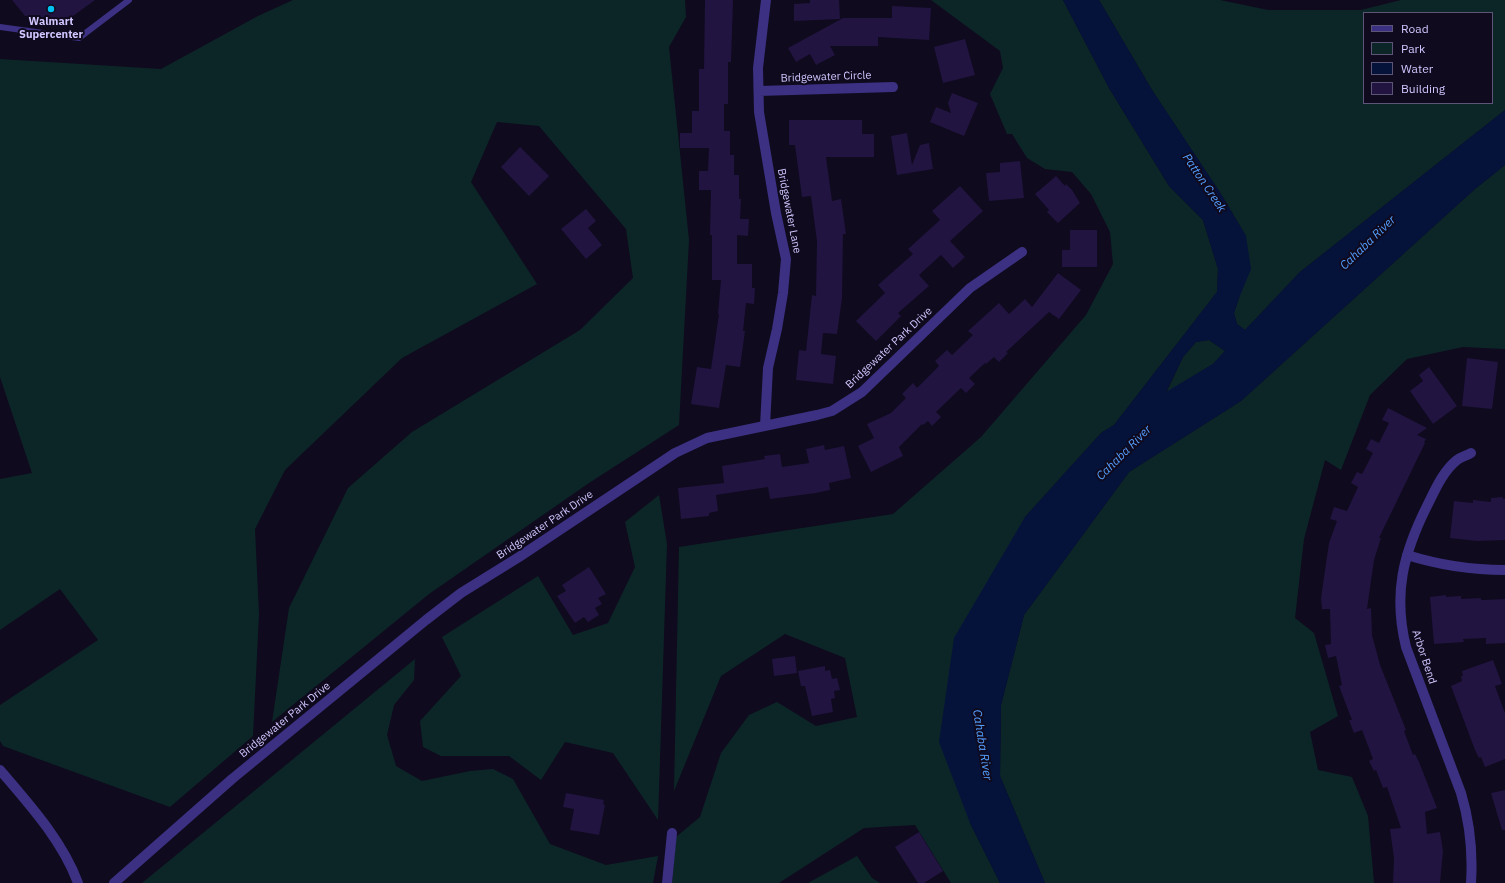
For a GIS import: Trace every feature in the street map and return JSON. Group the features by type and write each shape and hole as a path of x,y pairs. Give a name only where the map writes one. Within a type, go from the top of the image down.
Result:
{"street":[{"name":"Bridgewater Lane","path":"765,426 768,368 784,293 786,259 776,213 760,112 758,68 766,0"},
{"name":"Bridgewater Circle","path":"759,91 893,87"},
{"name":"Bridgewater Park Drive","path":"114,883 232,779 461,593 519,557 675,453 707,438 817,415 832,410 862,392 970,288 1022,252"},
{"name":"Arbor Bend","path":"1471,453 1457,460 1447,470 1436,489 1417,527 1407,555 1402,575 1400,594 1402,630 1406,647 1466,810 1471,831 1471,883"},
{"path":"1407,555 1450,566 1505,570"},
{"path":"0,770 49,831 72,866 78,883"},
{"path":"667,883 672,833"}],"lane":[{"path":"0,27 78,38 129,0"}],"green space":[{"path":"293,0 685,0 686,17 669,47 689,240 679,425 589,483 429,594 272,722 289,608 348,488 412,432 580,330 633,278 626,229 539,126 497,122 471,182 537,284 402,358 285,470 255,529 259,614 253,736 170,807 3,746 0,741 0,705 98,640 60,589 0,630 0,479 32,473 0,377 0,59 161,69 258,16"},
{"path":"931,0 1063,0 1109,88 1169,186 1203,220 1218,269 1217,292 1114,425 1101,433 1025,517 970,823 1000,883 951,883 915,825 864,828 779,883 672,883 676,837 700,817 721,753 749,715 777,702 816,726 857,717 845,658 785,634 721,676 674,791 679,547 893,514 981,437 1086,315 1113,264 1110,232 1091,194 1072,172 1045,169 1027,158 1012,134 1007,134 990,94 1003,68 1000,51"},
{"path":"1099,0 1220,0 1268,10 1361,10 1401,0 1505,0 1505,110 1300,272 1245,330 1237,324 1234,313 1239,298 1246,236 1221,194 1152,90"},
{"path":"1505,165 1505,349 1463,347 1407,359 1370,395 1341,470 1325,460 1304,539 1295,618 1314,633 1338,716 1310,732 1318,770 1352,777 1368,816 1374,883 1045,883 1000,776 1001,705 1024,615 1129,472 1241,401 1475,189"},
{"path":"1209,340 1225,351 1213,364 1166,393 1183,357 1196,342"},
{"path":"659,495 667,544 658,820 613,753 565,742 541,780 509,756 441,756 423,747 420,721 461,676 442,637 538,576 573,635 608,623 635,567 625,522"},
{"path":"415,659 414,680 394,705 387,735 396,766 422,781 470,771 493,769 513,779 550,844 606,865 658,856 653,883 142,883"},
{"path":"857,856 872,878 880,883 808,883"}],"water":[{"path":"1063,0 1099,0 1152,90 1221,194 1246,236 1251,269 1234,313 1237,324 1245,330 1300,272 1505,110 1505,165 1475,189 1241,401 1129,472 1024,615 1001,705 1000,776 1045,883 1000,883 970,823 939,742 954,638 1025,517 1101,433 1114,425 1217,292 1218,269 1203,220 1169,186 1109,88","holes":["1209,340 1225,351 1213,364 1166,392 1183,357 1196,342"]}],"building":[{"name":"Walmart Supercenter","path":"12,0 95,0 69,19 25,16"},
{"path":"705,0 733,0 731,62 728,62 728,104 724,104 724,131 730,131 730,155 734,155 734,175 739,175 739,199 741,199 740,219 749,219 748,236 737,235 737,264 752,264 752,288 755,288 754,304 746,303 743,331 745,331 740,367 726,365 719,408 691,404 697,367 711,369 719,314 721,280 712,280 712,235 710,235 711,190 699,190 699,171 708,171 709,148 680,148 680,133 692,133 692,111 699,111 699,69 704,69"},
{"path":"810,0 839,0 840,19 794,21 794,4 810,3"},
{"path":"892,6 931,8 929,40 878,37 878,46 830,46 835,55 816,65 810,54 796,62 788,48 843,18 892,18"},
{"path":"965,39 975,75 943,83 934,47"},
{"path":"952,93 978,103 964,136 930,122 936,107 951,113 948,103"},
{"path":"789,120 862,120 862,134 874,134 874,157 826,157 832,201 841,199 846,234 843,234 842,298 837,334 823,333 821,354 836,356 833,384 796,380 799,350 806,351 812,295 816,296 817,241 811,196 802,197 795,145 789,145"},
{"path":"907,133 912,165 920,145 929,143 933,169 897,175 891,136"},
{"path":"520,147 549,176 529,196 501,167"},
{"path":"1020,161 1024,198 989,201 986,173 1000,172 1000,163"},
{"path":"1056,176 1065,186 1066,184 1072,190 1080,203 1058,223 1047,212 1049,210 1035,194"},
{"path":"960,186 983,211 950,241 965,257 953,268 941,255 919,275 929,286 898,313 901,316 876,341 856,321 885,293 878,285 913,254 908,249 940,220 932,211"},
{"path":"586,209 596,221 588,228 602,245 586,259 561,229"},
{"path":"1070,230 1097,230 1097,267 1062,267 1062,250 1070,250"},
{"path":"1058,273 1081,290 1059,319 1049,312 1006,352 1008,353 999,362 994,357 986,364 985,363 969,378 975,384 966,393 961,388 936,412 941,417 932,426 928,421 923,425 922,424 899,447 903,456 871,472 858,446 874,438 867,424 891,413 906,398 902,394 913,383 917,388 939,366 935,361 947,350 952,355 973,335 968,331 999,303 1009,314 1025,299 1032,307"},
{"path":"1467,358 1498,362 1492,409 1462,406"},
{"path":"1429,367 1457,406 1433,424 1410,391 1423,381 1419,375"},
{"path":"1388,408 1427,428 1417,435 1426,439 1379,538 1381,538 1374,560 1367,609 1371,608 1372,635 1380,665 1406,730 1404,731 1413,755 1415,754 1419,762 1437,808 1425,812 1427,834 1440,832 1443,851 1440,883 1393,883 1394,858 1390,829 1401,828 1387,787 1383,788 1376,770 1374,771 1369,761 1373,759 1362,730 1354,733 1349,720 1352,720 1339,686 1342,685 1336,656 1328,658 1325,645 1331,644 1330,609 1322,609 1321,598 1329,543 1337,521 1330,519 1334,507 1347,511 1358,487 1351,483 1357,472 1362,474 1373,453 1366,449 1371,439 1379,443 1389,423 1382,420"},
{"path":"824,445 825,450 844,446 851,478 829,483 830,490 770,499 768,487 716,495 718,511 709,513 709,516 681,519 678,488 724,483 722,466 765,459 764,456 780,454 782,467 809,463 806,449"},
{"path":"1503,497 1503,499 1505,499 1505,540 1477,541 1450,538 1454,501 1473,503 1473,500 1491,502 1491,498"},
{"path":"589,567 606,594 598,598 602,604 595,608 599,615 588,622 584,617 575,623 557,596 566,591 562,585"},
{"path":"1446,595 1446,597 1461,596 1461,599 1505,599 1505,643 1486,644 1486,638 1463,639 1464,642 1434,644 1430,597"},
{"path":"795,656 797,673 774,676 772,659"},
{"path":"1493,660 1502,684 1495,686 1505,713 1505,759 1485,767 1481,757 1479,758 1475,750 1451,686 1462,681 1462,671"},
{"path":"825,666 825,671 830,670 832,679 837,678 840,690 834,691 835,698 831,699 833,712 812,716 805,686 801,686 798,671"},
{"path":"1505,790 1505,830 1502,830 1491,793"},
{"path":"566,793 604,800 603,804 605,805 599,835 570,830 574,809 563,807"},
{"path":"919,832 943,871 924,883 918,883 895,847"}],"place":[{"name":"Walmart Supercenter","path":"51,9"}],"water label":[{"name":"Patton Creek","path":"1204,183"},
{"name":"Cahaba River","path":"1368,243"},
{"name":"Cahaba River","path":"1124,453"},
{"name":"Cahaba River","path":"982,745"}]}
